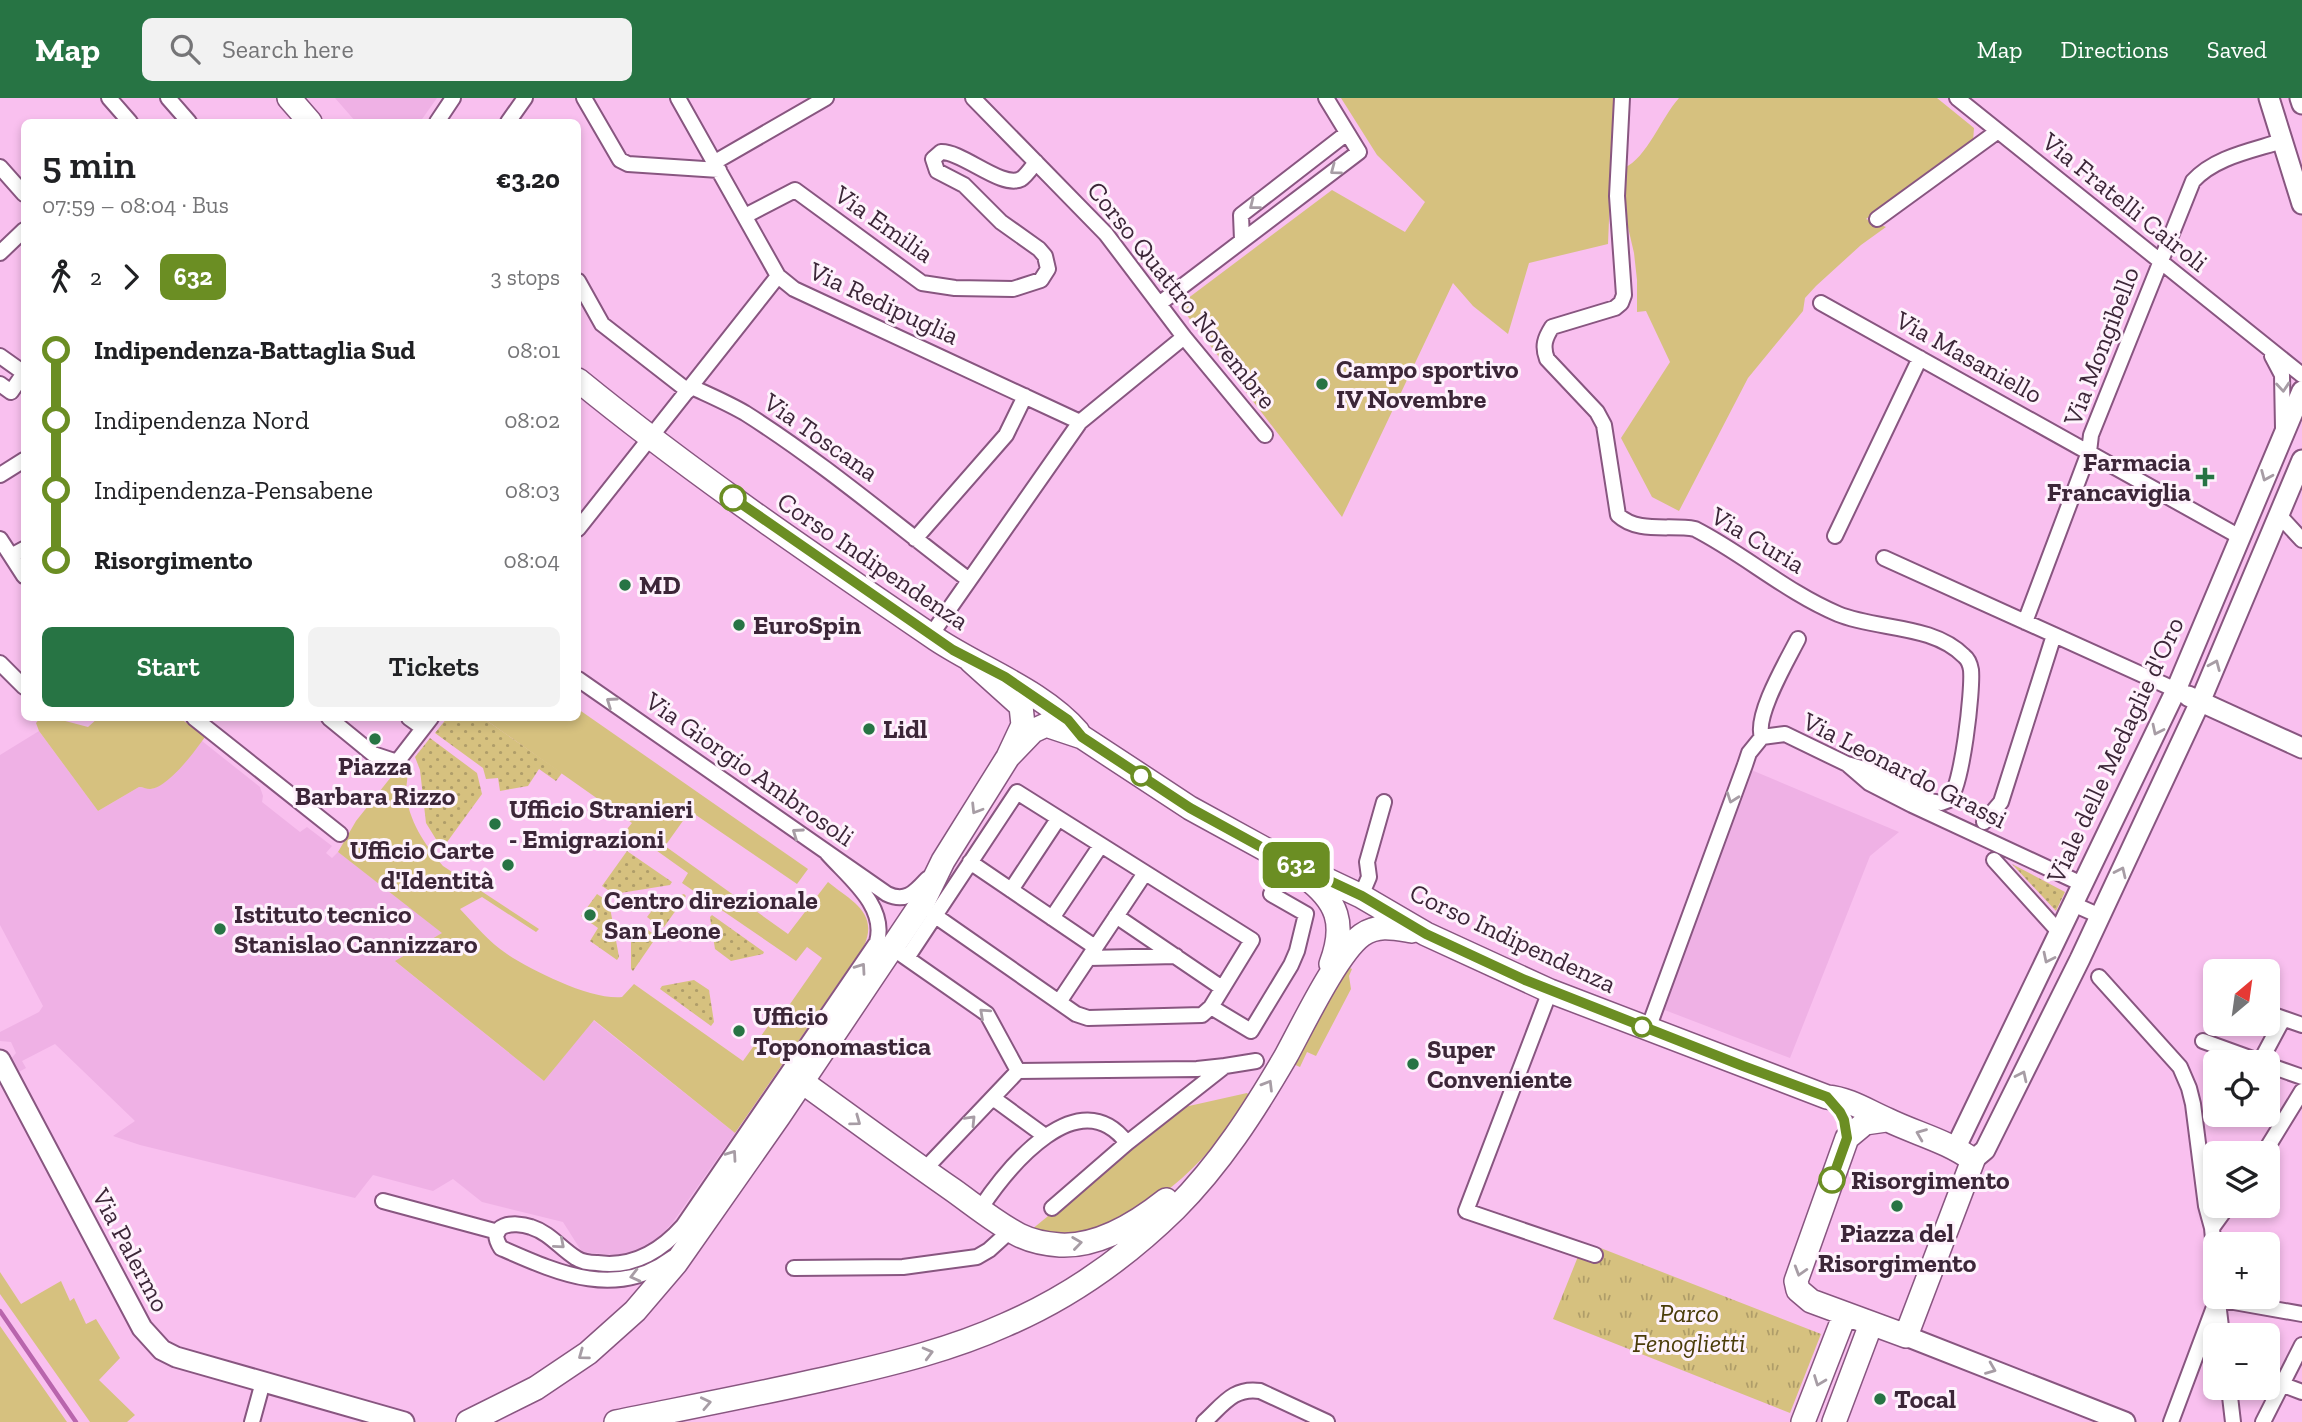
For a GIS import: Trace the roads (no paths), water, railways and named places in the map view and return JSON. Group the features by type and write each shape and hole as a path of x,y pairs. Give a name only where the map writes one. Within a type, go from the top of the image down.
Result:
{"main road":[{"path":"289,98 307,119"},
{"path":"2269,98 2302,204"},
{"path":"2300,98 2302,104"},
{"name":"Corso Indipendenza","path":"581,382 650,439 971,661"},
{"name":"Viale delle Medaglie d'Oro","path":"2302,391 2176,690 2082,884 1965,1145 1985,1150 2100,916 2200,702 2302,460"},
{"path":"971,661 1005,677 1068,720 1082,737"},
{"path":"468,1422 536,1388 588,1353 659,1286 801,1081 900,953 943,861 1008,757 1023,724 1021,706 971,661"},
{"path":"2176,690 2302,747"},
{"path":"1008,757 1034,731 1046,725 1082,737"},
{"name":"Corso Indipendenza","path":"1082,737 1190,808 1283,859 1362,896 1426,934 1550,991 1827,1097 1840,1098 1886,1120 1965,1145"},
{"path":"1283,859 1325,893 1336,912 1338,941 1319,996"},
{"path":"616,1422 810,1382 943,1349 1006,1325 1098,1273 1124,1255 1199,1185 1256,1106 1350,947 1369,931 1385,927 1426,934"},
{"name":"Via Palermo","path":"0,1060 142,1328 162,1350 176,1357 404,1422"},
{"path":"801,1081 1012,1230 1027,1239 1063,1245 1088,1242 1117,1232 1146,1216 1170,1198 1231,1142"},
{"path":"1827,1097 1844,1120 1847,1138 1796,1281 1802,1296 2126,1422"},
{"path":"1847,1138 1865,1123 1886,1120"},
{"path":"1917,1340 1965,1145"},
{"path":"1803,1422 1845,1314"},
{"path":"1834,1422 1871,1324"}],"street":[{"path":"109,98 127,119"},
{"path":"168,98 186,119"},
{"path":"439,119 453,98"},
{"path":"510,119 525,98"},
{"path":"584,98 620,160 628,164 717,166 825,98"},
{"name":"Via Redipuglia","path":"678,98 778,276 794,289 1080,422"},
{"name":"Corso Quattro Novembre","path":"973,98 1106,234 1184,337 1265,435"},
{"path":"1159,304 1359,152 1326,98"},
{"name":"Via Curia","path":"1622,98 1617,196 1624,295 1615,308 1552,327 1545,341 1547,359 1597,412 1604,425 1618,515 1626,522 1638,527 1679,526 1695,529 1755,568 1839,615 1925,635 1964,656 1971,670 1969,709 1955,792 1949,800 1937,803 1875,772 1847,764"},
{"name":"Via Fratelli Cairoli","path":"1957,98 2302,375"},
{"path":"1877,219 1998,131"},
{"path":"1242,240 1241,215 1347,133"},
{"name":"Via Mongibello","path":"2025,622 2089,452 2091,435 2193,181 2204,169 2282,141"},
{"name":"Via Emilia","path":"745,216 795,190 922,283 955,288 1023,288 1041,280 1048,269 1045,256 1001,222 964,185 937,170 933,159 941,152 953,153 985,171 1014,180 1021,179 1036,162"},
{"path":"0,167 21,191"},
{"path":"0,253 21,233"},
{"path":"581,523 778,276"},
{"name":"Via Toscana","path":"581,286 602,324 690,389 743,412 874,505 969,580"},
{"name":"Via Masaniello","path":"1821,303 2239,537"},
{"path":"931,635 1080,422 1184,337"},
{"path":"2263,345 2274,358 2282,375 2283,436"},
{"path":"0,356 21,371"},
{"path":"1835,536 1920,358"},
{"path":"0,384 11,392 21,377"},
{"path":"915,539 1006,435 1025,396"},
{"path":"0,475 21,462"},
{"path":"2278,514 2302,540"},
{"path":"0,539 21,571"},
{"path":"11,556 21,551"},
{"path":"1884,558 2176,690"},
{"path":"1984,822 2001,802 2054,635"},
{"path":"1762,737 1760,724 1769,699 1798,639"},
{"path":"0,663 21,684"},
{"name":"Via Giorgio Ambrosoli","path":"581,681 895,898 913,894 943,861"},
{"path":"198,721 340,834"},
{"path":"333,721 373,754 397,762 427,723"},
{"name":"Via Leonardo Grassi","path":"1648,1029 1749,753 1762,737 1785,734 1847,764 1869,783 1890,794 2082,884"},
{"path":"934,915 1076,1014 1094,1019 1202,1016 1211,1007 1252,940 1017,792 934,915 900,953 987,1014 994,1022 1018,1071"},
{"path":"1362,896 1369,877 1367,862 1384,802"},
{"path":"1011,890 1058,819"},
{"path":"1052,918 1101,845"},
{"path":"383,1201 498,1232 512,1223 532,1227 547,1234 578,1260 603,1264 625,1263 662,1246 682,1226 873,952 879,935 878,918 868,900 827,853"},
{"path":"1994,859 2060,933"},
{"path":"970,862 1052,918 1092,952 1176,956"},
{"path":"1059,1002 1145,873"},
{"path":"1211,1007 1251,1031 1291,965 1306,914 1271,894"},
{"path":"2073,904 2100,916"},
{"path":"1116,916 1222,988"},
{"path":"2099,977 2186,1077 2193,1104 2206,1206 2212,1232"},
{"path":"1550,991 1466,1211 1595,1255"},
{"path":"2280,1018 2302,1025"},
{"path":"2267,1050 2283,1019"},
{"path":"2203,1041 2228,1050"},
{"path":"924,1170 1018,1071 1170,1069 1225,1066 1256,1061"},
{"path":"1052,1208 1127,1143 1225,1066"},
{"path":"2280,1069 2302,1077"},
{"path":"2271,1141 2302,1091"},
{"path":"993,1098 1045,1136"},
{"path":"980,1209 995,1188 1045,1136 1078,1120 1105,1123 1113,1127 1127,1143"},
{"path":"2212,1228 2219,1218"},
{"path":"794,1268 903,1267 967,1258 989,1250 1012,1230"},
{"path":"498,1232 498,1242 502,1248 567,1274 604,1281 636,1277 652,1271 692,1241"},
{"path":"2171,1422 2213,1309"},
{"path":"2275,1309 2302,1314"},
{"path":"2263,1422 2302,1345"},
{"path":"253,1422 263,1382"},
{"path":"2280,1383 2302,1392"},
{"path":"1204,1422 1238,1392 1249,1389 1260,1391 1326,1422"},
{"path":"2230,1400 2233,1422"}],"waterway":[{"path":"0,1311 76,1422"}],"place":[{"name":"Campo sportivo IV Novembre","path":"1322,384"},
{"name":"Farmacia Francaviglia","path":"2205,477"},
{"name":"MD","path":"625,585"},
{"name":"EuroSpin","path":"739,625"},
{"name":"Lidl","path":"869,729"},
{"name":"Piazza Barbara Rizzo","path":"375,739"},
{"name":"Ufficio Stranieri - Emigrazioni","path":"495,824"},
{"name":"Ufficio Carte d'Identità","path":"508,865"},
{"name":"Centro direzionale San Leone","path":"590,915"},
{"name":"Istituto tecnico Stanislao Cannizzaro","path":"220,929"},
{"name":"Ufficio Toponomastica","path":"739,1031"},
{"name":"Super Conveniente","path":"1413,1064"},
{"name":"Risorgimento","path":"1832,1180"},
{"name":"Piazza del Risorgimento","path":"1897,1206"},
{"name":"Tocal","path":"1880,1399"}],"park label":[{"name":"Parco Fenoglietti","path":"1689,1328"}]}
